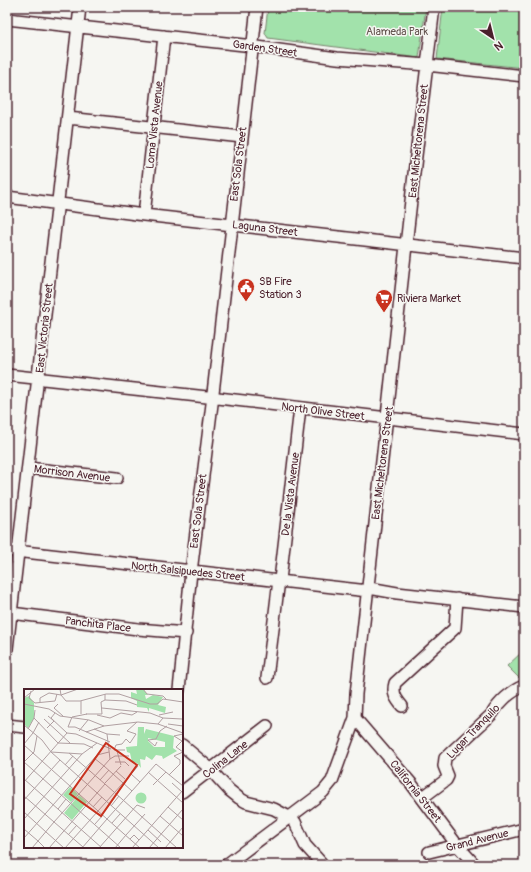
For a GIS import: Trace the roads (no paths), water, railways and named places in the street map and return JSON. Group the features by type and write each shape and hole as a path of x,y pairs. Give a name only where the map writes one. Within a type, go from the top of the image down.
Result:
{"street":[{"name":"East Victoria Street","path":"7,649 11,613 12,551 28,468 80,7"},
{"name":"East Sola Street","path":"179,689 191,572 256,7"},
{"name":"East Micheltorena Street","path":"226,865 323,792 332,781 355,718 356,694 434,7"},
{"name":"Garden Street","path":"7,19 252,46 337,58 427,65 524,76"},
{"name":"Loma Vista Avenue","path":"144,214 164,36"},
{"path":"68,118 242,137"},
{"name":"Laguna Street","path":"7,197 524,258"},
{"name":"North Olive Street","path":"7,375 524,434"},
{"name":"De la Vista Avenue","path":"267,678 300,408"},
{"name":"Morrison Avenue","path":"28,468 117,478"},
{"name":"North Salsipuedes Street","path":"12,551 191,572 368,589 524,607"},
{"path":"402,706 394,694 394,687 396,683 455,628 457,599"},
{"name":"Panchita Place","path":"11,613 138,629 186,633"},
{"name":"Lugar Tranquilo","path":"422,798 446,780 448,776 444,766 445,758 492,714 496,706 516,689 524,686"},
{"name":"California Street","path":"355,718 422,798 457,845 475,865"},
{"path":"7,725 24,727"},
{"name":"Colina Lane","path":"183,791 268,726"},
{"path":"183,746 211,770 238,798 252,804 269,807 289,817 296,825 305,845 323,865"},
{"name":"Grand Avenue","path":"429,852 524,829"}],"place":[{"name":"SB Fire Station 3","path":"246,302"},
{"name":"Riviera Market","path":"384,313"}],"park label":[{"name":"Alameda Park","path":"397,31"}]}
